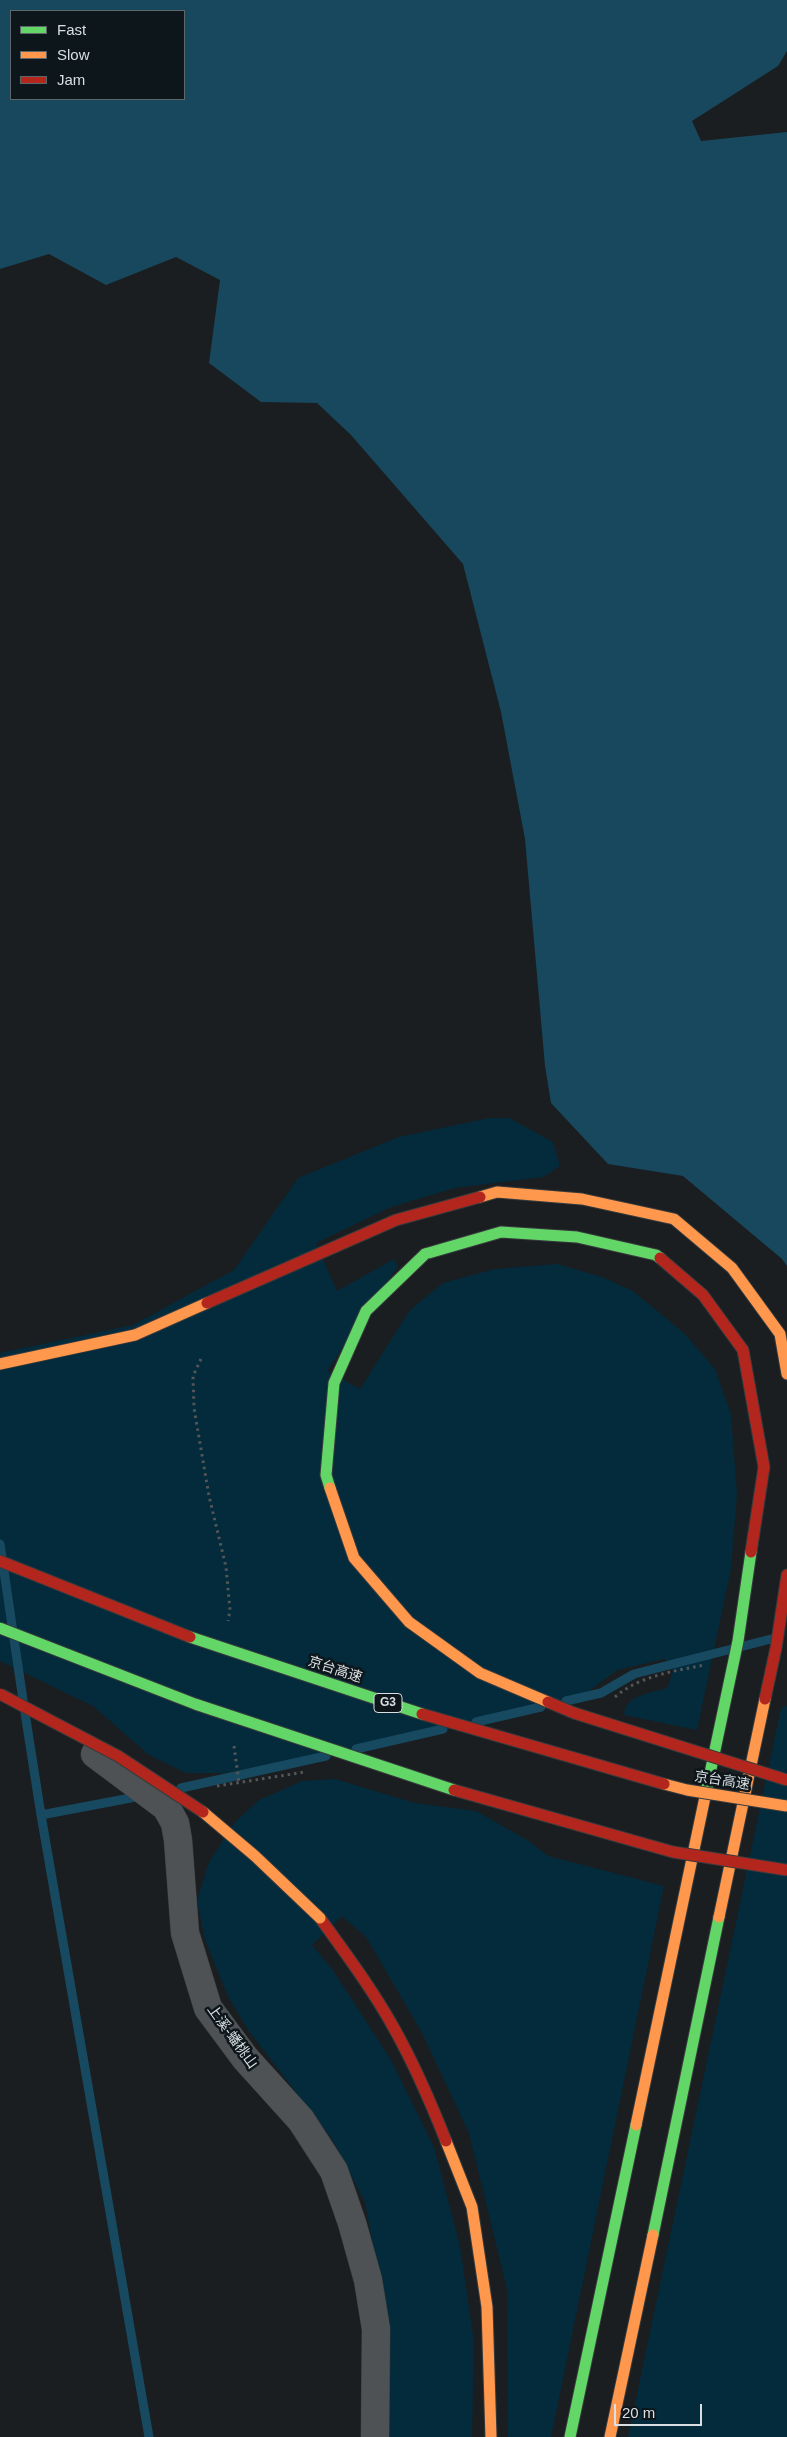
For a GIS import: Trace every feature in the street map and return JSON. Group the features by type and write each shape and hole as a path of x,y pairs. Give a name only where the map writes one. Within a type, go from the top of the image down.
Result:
{"highway":[{"path":"0,1364 135,1335 396,1220 497,1192 582,1198 674,1219 732,1268 780,1334 787,1374"},
{"path":"570,2437 738,1641 764,1467 743,1350 703,1294 656,1255 577,1238 501,1232 425,1254 366,1311 334,1383 326,1475 354,1558 410,1622 480,1672 574,1713 787,1780"},
{"name":"京台高速","path":"0,1561 214,1646 462,1727 687,1790 787,1806"},
{"path":"610,2437 776,1648 787,1575"},
{"path":"0,1628 195,1704 454,1790 673,1852 787,1870"},
{"path":"0,1694 92,1740 186,1799 258,1856 320,1918 361,1974 396,2029 425,2088 472,2207 487,2307 491,2437"}],"street":[{"name":"上溪-蟠桃山","path":"0,1704 78,1741 166,1807 175,1823 185,1933 208,2008 245,2058 301,2120 334,2172 352,2223 368,2280 376,2329 375,2437"}],"path":[{"path":"201,1359 193,1376 194,1408 209,1496 226,1567 230,1610 227,1626"},
{"path":"234,1744 240,1783"}],"shaded area":[{"path":"0,0 787,0 787,51 778,66 692,121 701,141 787,132 787,1266 782,1259 683,1176 608,1164 551,1103 545,1066 525,839 501,712 463,564 351,435 317,403 261,402 209,363 220,280 176,257 106,285 49,254 0,269"},
{"path":"489,1118 509,1118 553,1142 560,1166 543,1177 455,1188 391,1207 316,1243 337,1291 394,1259 398,1266 327,1371 360,1389 410,1310 443,1283 495,1269 557,1264 602,1277 633,1291 685,1334 715,1369 731,1415 737,1494 731,1569 697,1730 624,1715 625,1708 634,1699 647,1693 667,1688 673,1671 664,1659 617,1670 582,1696 492,1719 259,1767 224,1773 186,1773 149,1755 93,1706 0,1661 0,1353 133,1325 234,1270 298,1178 399,1137"},
{"path":"787,1706 787,2437 628,2437 781,1708"},
{"path":"335,1779 415,1803 476,1811 529,1841 548,1856 664,1886 551,2437 508,2437 507,2289 469,2133 421,2031 366,1937 342,1916 312,1945 332,1969 390,2058 434,2147 460,2246 474,2342 472,2437 389,2437 388,2326 365,2202 332,2139 248,2030 228,1996 205,1940 197,1901 208,1864 234,1823 259,1800 302,1781"}],"waterway":[{"path":"0,1544 23,1700"},
{"path":"566,1701 601,1693 634,1674 775,1638"},
{"path":"476,1722 541,1707"},
{"path":"25,1713 149,2437"},
{"path":"356,1749 443,1729"},
{"path":"181,1788 326,1756"},
{"path":"41,1815 141,1796"}],"traffic: fast":[{"path":"425,1254 501,1232 577,1237 656,1255 660,1258"},
{"path":"330,1488 326,1475 334,1383 366,1311 425,1254"},
{"path":"705,1797 738,1641 751,1552"},
{"path":"0,1628 195,1704 454,1790"},
{"path":"190,1637 422,1714"},
{"path":"653,2235 719,1917"},
{"path":"570,2437 636,2125"}],"traffic: slow":[{"path":"480,1197 497,1192 582,1199 674,1219 732,1268 780,1334 787,1374"},
{"path":"0,1364 135,1335 207,1303"},
{"path":"330,1488 354,1558 409,1622 480,1673 548,1702"},
{"path":"719,1917 765,1699"},
{"path":"664,1784 687,1790 787,1806"},
{"path":"636,2125 705,1797"},
{"path":"203,1812 255,1856 320,1918"},
{"path":"446,2141 472,2207 487,2307 491,2437"},
{"path":"610,2437 653,2235"}],"traffic: jam":[{"path":"207,1303 396,1220 480,1197"},
{"path":"660,1258 703,1295 743,1350 764,1467 751,1552"},
{"path":"0,1561 190,1637"},
{"path":"765,1699 776,1648 787,1575"},
{"path":"0,1694 118,1756 203,1812"},
{"path":"548,1702 574,1713 787,1780"},
{"path":"422,1714 664,1784"},
{"path":"454,1790 673,1852 787,1870"},
{"path":"320,1918 387,2015 409,2057 446,2141"}]}
